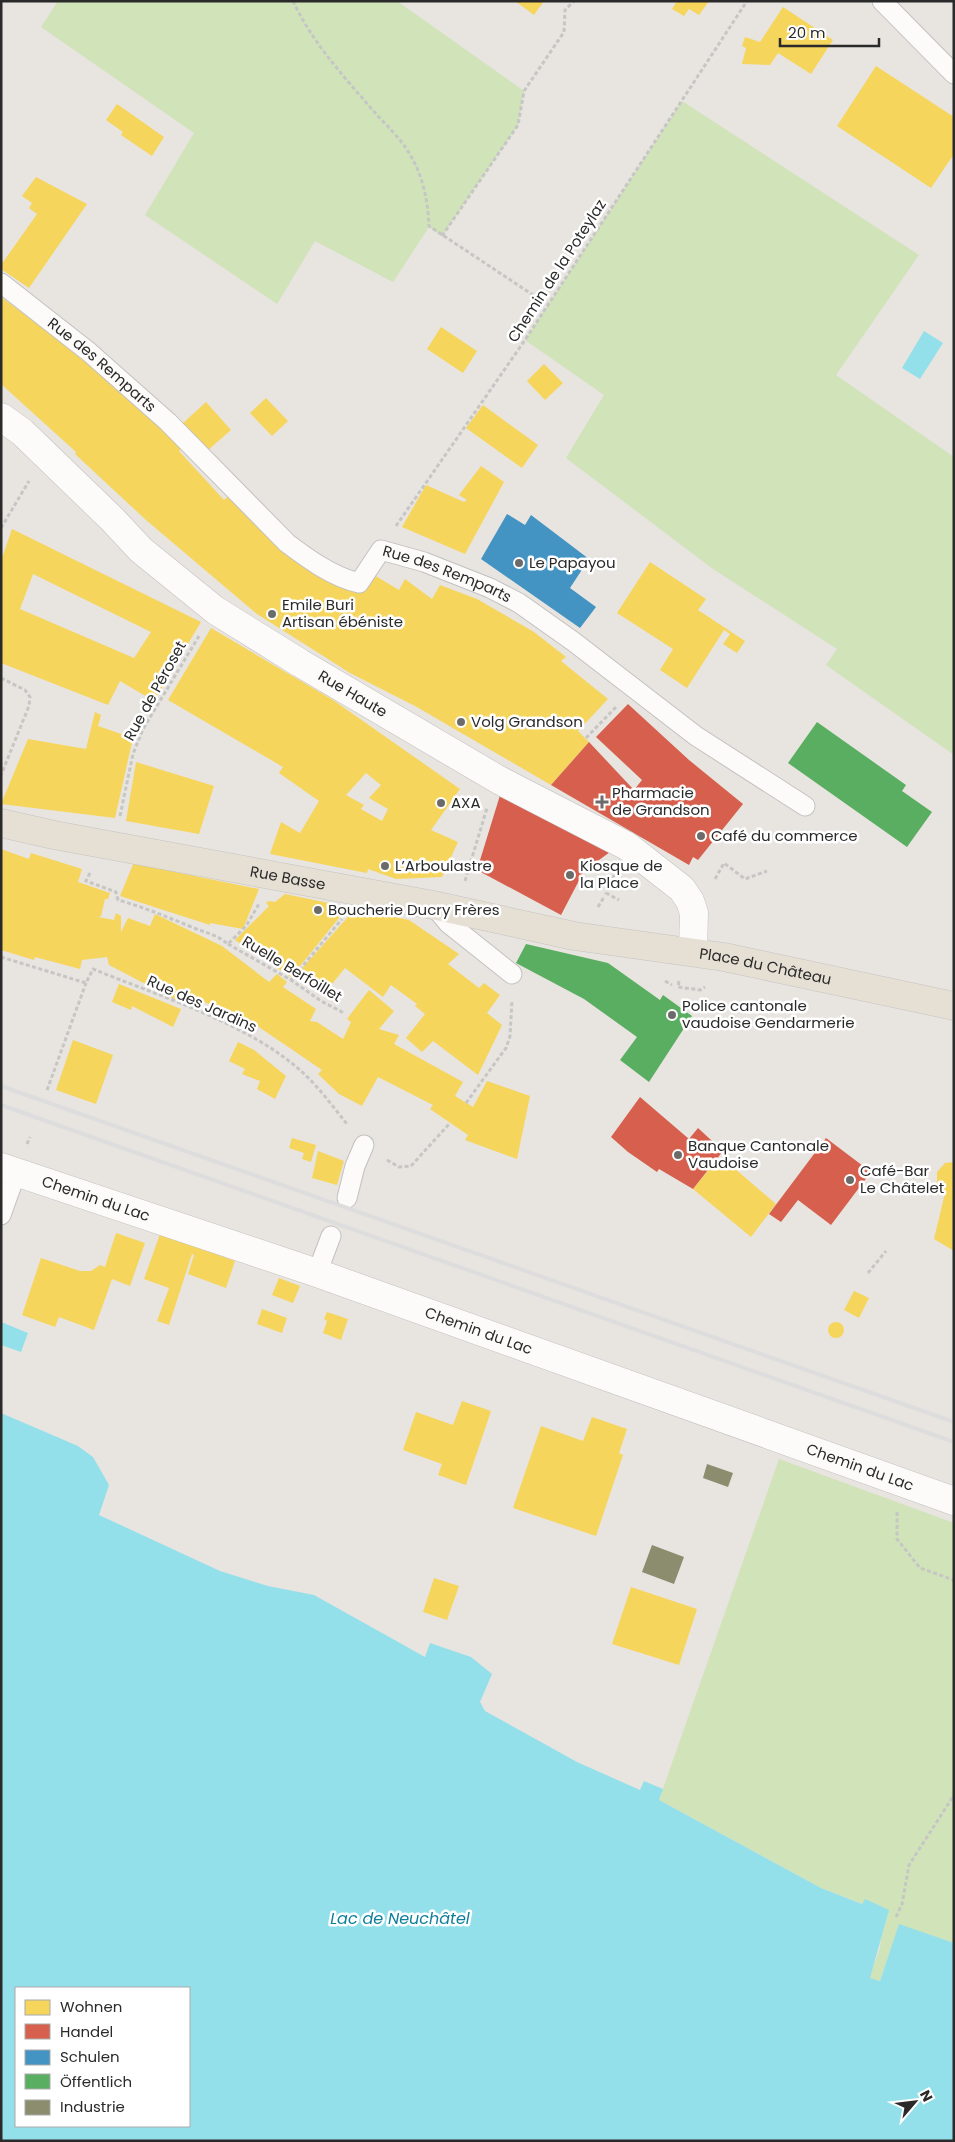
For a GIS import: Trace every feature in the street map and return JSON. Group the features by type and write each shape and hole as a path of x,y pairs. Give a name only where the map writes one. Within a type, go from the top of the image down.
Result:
{"main road":[{"name":"Rue Basse","path":"1,823 54,836 433,905 574,936"},
{"name":"Place du Château","path":"574,936 693,952 954,1006"}],"street":[{"name":"Rue Haute","path":"1,416 112,519 141,550 215,610 300,663 500,780 627,846 682,889 694,913 693,952"},
{"name":"Chemin du Lac","path":"9,1170 317,1273 954,1501"}],"lane":[{"path":"882,1 954,74"},
{"name":"Rue des Remparts","path":"1,283 81,346 161,416 287,543 304,556 349,581 359,583 381,550 424,562 490,588 519,603 574,642 696,736 805,806"},
{"path":"433,905 448,923 512,974"},
{"path":"347,1198 354,1166 364,1145"},
{"path":"1,1215 9,1170"},
{"path":"317,1273 331,1236"}],"path":[{"path":"293,1 304,24 332,63 403,143 414,161 428,202 429,226 533,295 548,302"},
{"path":"442,236 518,124 524,91 564,32 565,10 574,1"},
{"name":"Chemin de la Poteylaz","path":"381,550 411,502 525,340 548,302 747,1"},
{"path":"1,528 45,455"},
{"name":"Rue de Péroset","path":"114,846 133,754 143,729 215,610"},
{"path":"1,678 25,690 30,697 29,706 1,775"},
{"path":"586,738 633,688"},
{"path":"464,884 491,796 500,780"},
{"path":"715,879 724,863 744,879 766,871"},
{"name":"Ruelle Berfoillet","path":"86,881 116,892 118,900 155,911 190,927 219,936 228,944 344,1013"},
{"path":"598,908 605,895 619,900"},
{"name":"Ruelle Berfoillet","path":"228,944 246,926 260,902"},
{"path":"291,980 348,912"},
{"path":"1,958 86,983 47,1090"},
{"name":"Rue des Jardins","path":"86,983 93,969 220,1022 254,1039 302,1072 364,1145 399,1167 406,1168 417,1161 450,1122"},
{"path":"466,1103 498,1060 510,1036 512,974"},
{"path":"678,987 700,990"},
{"path":"868,1273 886,1251"},
{"path":"903,1482 895,1519 897,1540 920,1568 954,1580"},
{"path":"896,1917 902,1904 909,1865 954,1795"}],"green space":[{"path":"58,1 397,1 524,91 518,125 442,236 429,227 393,282 315,241 277,304 145,215 194,133 41,27"},
{"path":"682,101 919,255 836,375 954,457 954,755 826,665 837,649 713,569 566,458 604,395 525,340"},
{"path":"779,1459 954,1523 954,1943 899,1925 880,1981 869,1978 880,1948 882,1930 865,1899 863,1904 821,1888 659,1800"}],"water":[{"path":"924,331 943,343 920,379 902,368"},
{"path":"1,1322 28,1333 21,1352 1,1345"},
{"name":"Lac de Neuchâtel","path":"1,1413 78,1446 93,1457 109,1485 99,1515 220,1571 268,1586 314,1595 425,1657 430,1643 471,1657 492,1674 480,1702 485,1711 577,1762 640,1790 644,1781 663,1789 659,1800 821,1888 862,1904 865,1899 889,1910 870,1978 880,1981 899,1924 954,1943 954,2141 1,2141"}],"building: Wohnen":[{"path":"515,1 544,1 534,15"},
{"path":"677,1 709,1 699,15 689,9 684,16 672,9"},
{"path":"783,7 833,40 811,74 778,53 770,65 742,64 746,48 742,46 745,37 760,42"},
{"path":"876,66 954,117 954,154 931,188 837,126"},
{"path":"117,104 164,137 152,156 121,135 123,132 106,120"},
{"path":"36,177 87,204 29,288 1,269 1,265 37,214 29,208 32,203 22,196"},
{"path":"1,297 81,356 183,447 179,451 224,500 231,494 322,574 374,575 399,590 405,579 432,599 440,585 477,599 534,632 566,657 561,661 608,699 578,731 589,742 551,785 415,706 350,673 257,614 146,520 75,454 76,452 1,384"},
{"path":"441,327 477,351 463,373 427,349"},
{"path":"544,364 563,383 545,400 527,381"},
{"path":"266,398 288,421 272,436 250,413"},
{"path":"206,402 231,430 207,451 182,424"},
{"path":"483,405 538,445 522,468 466,428"},
{"path":"481,466 504,482 465,554 402,527 426,485 464,502 467,500 459,495"},
{"path":"12,529 201,622 154,701 120,681 108,705 1,663 1,561","holes":["33,574 151,632 134,658 20,609"]},
{"path":"650,562 706,599 698,610 745,641 737,653 723,644 730,634 724,630 687,688 660,670 673,649 617,613"},
{"path":"211,628 333,700 460,789 431,830 458,842 442,877 396,879 368,869 367,873 270,854 281,822 300,833 319,801 279,773 283,767 168,700","holes":["366,773 381,785 369,798 388,809 382,821 361,809 364,805 346,795"]},
{"path":"95,712 101,715 98,726 133,738 115,818 1,804 28,739 86,749"},
{"path":"136,762 214,786 199,834 126,821"},
{"path":"1,849 29,859 31,853 82,869 78,882 110,893 108,899 105,899 101,916 98,917 114,920 116,913 121,916 121,932 128,918 150,926 155,914 222,946 269,982 277,974 287,982 283,987 316,1009 310,1021 317,1022 343,1039 351,1022 347,1019 369,990 394,1011 379,1029 399,1035 394,1044 463,1082 455,1096 473,1107 487,1081 530,1096 517,1159 465,1140 468,1135 430,1109 433,1105 378,1077 362,1106 339,1094 318,1074 322,1070 253,1023 181,992 178,1001 109,965 107,957 82,960 80,969 35,957 34,960 1,950"},
{"path":"134,862 259,889 243,929 210,923 210,925 120,896"},
{"path":"285,894 348,907 291,977 235,940 269,906 266,903 269,901 275,902"},
{"path":"355,909 409,920 459,954 448,964 479,988 484,983 500,995 487,1013 502,1025 478,1075 433,1041 422,1052 406,1038 425,1014 415,1006 417,1004 391,985 383,997 345,968 324,994 297,974"},
{"path":"119,984 181,1009 173,1027 132,1006 131,1010 112,1002"},
{"path":"73,1040 113,1055 96,1104 56,1090"},
{"path":"238,1042 254,1050 286,1076 275,1099 257,1089 260,1081 242,1074 245,1069 229,1061"},
{"path":"292,1138 316,1145 311,1162 302,1159 304,1153 289,1148"},
{"path":"318,1151 344,1161 337,1185 312,1178"},
{"path":"716,1161 722,1165 726,1161 776,1204 751,1237 693,1189"},
{"path":"954,1162 954,1251 934,1239 945,1193 937,1184 937,1172 945,1163"},
{"path":"116,1233 145,1243 130,1286 112,1279 94,1330 59,1317 55,1327 22,1315 41,1258 80,1271 91,1271 100,1265 105,1267"},
{"path":"160,1234 235,1261 226,1288 188,1274 194,1255 192,1254 169,1325 157,1321 169,1288 144,1279"},
{"path":"279,1278 300,1286 293,1303 272,1295"},
{"path":"854,1291 869,1298 859,1318 844,1310"},
{"path":"262,1309 287,1318 282,1333 257,1324"},
{"path":"327,1312 348,1319 341,1340 323,1333 327,1321 324,1319"},
{"path":"836,1322 842,1324 844,1330 842,1336 836,1338 830,1336 828,1330 830,1324"},
{"path":"462,1401 491,1411 466,1485 438,1475 442,1464 403,1450 416,1412 453,1425"},
{"path":"592,1417 627,1429 619,1453 623,1455 596,1536 513,1508 541,1426 583,1441"},
{"path":"434,1578 459,1586 447,1620 423,1612"},
{"path":"631,1587 697,1609 679,1665 612,1644"}],"building: Handel":[{"path":"628,704 689,760 743,804 698,860 693,857 689,865 551,785 589,742 634,790 642,780 596,737"},
{"path":"501,792 610,852 584,871 561,915 477,870"},
{"path":"640,1097 689,1139 698,1128 723,1151 693,1189 659,1169 657,1172 628,1152 611,1137"},
{"path":"826,1138 871,1172 831,1225 798,1200 781,1222 769,1214"}],"building: Schulen":[{"path":"507,514 525,525 531,515 589,559 570,588 596,607 580,628 481,559"}],"building: Öffentlich":[{"path":"817,722 906,785 902,791 932,812 907,847 788,763"},
{"path":"526,944 608,963 660,1000 663,995 692,1016 649,1082 620,1060 637,1037 584,999 516,963"}],"building: Industrie":[{"path":"707,1464 733,1473 728,1487 703,1478"},
{"path":"652,1545 684,1557 674,1584 642,1572"}],"railway":[{"path":"1,1086 954,1422"},
{"path":"1,1105 954,1442"}],"place":[{"name":"Le Papayou","path":"519,563"},
{"name":"Emile Buri Artisan ébéniste","path":"272,614"},
{"name":"Volg Grandson","path":"461,722"},
{"name":"Pharmacie de Grandson","path":"602,802"},
{"name":"AXA","path":"441,803"},
{"name":"Café du commerce","path":"701,836"},
{"name":"L’Arboulastre","path":"385,866"},
{"name":"Kiosque de la Place","path":"570,875"},
{"name":"Boucherie Ducry Frères","path":"318,910"},
{"name":"Police cantonale vaudoise Gendarmerie","path":"672,1015"},
{"name":"Banque Cantonale Vaudoise","path":"678,1155"},
{"name":"Café-Bar Le Châtelet","path":"850,1180"}]}
